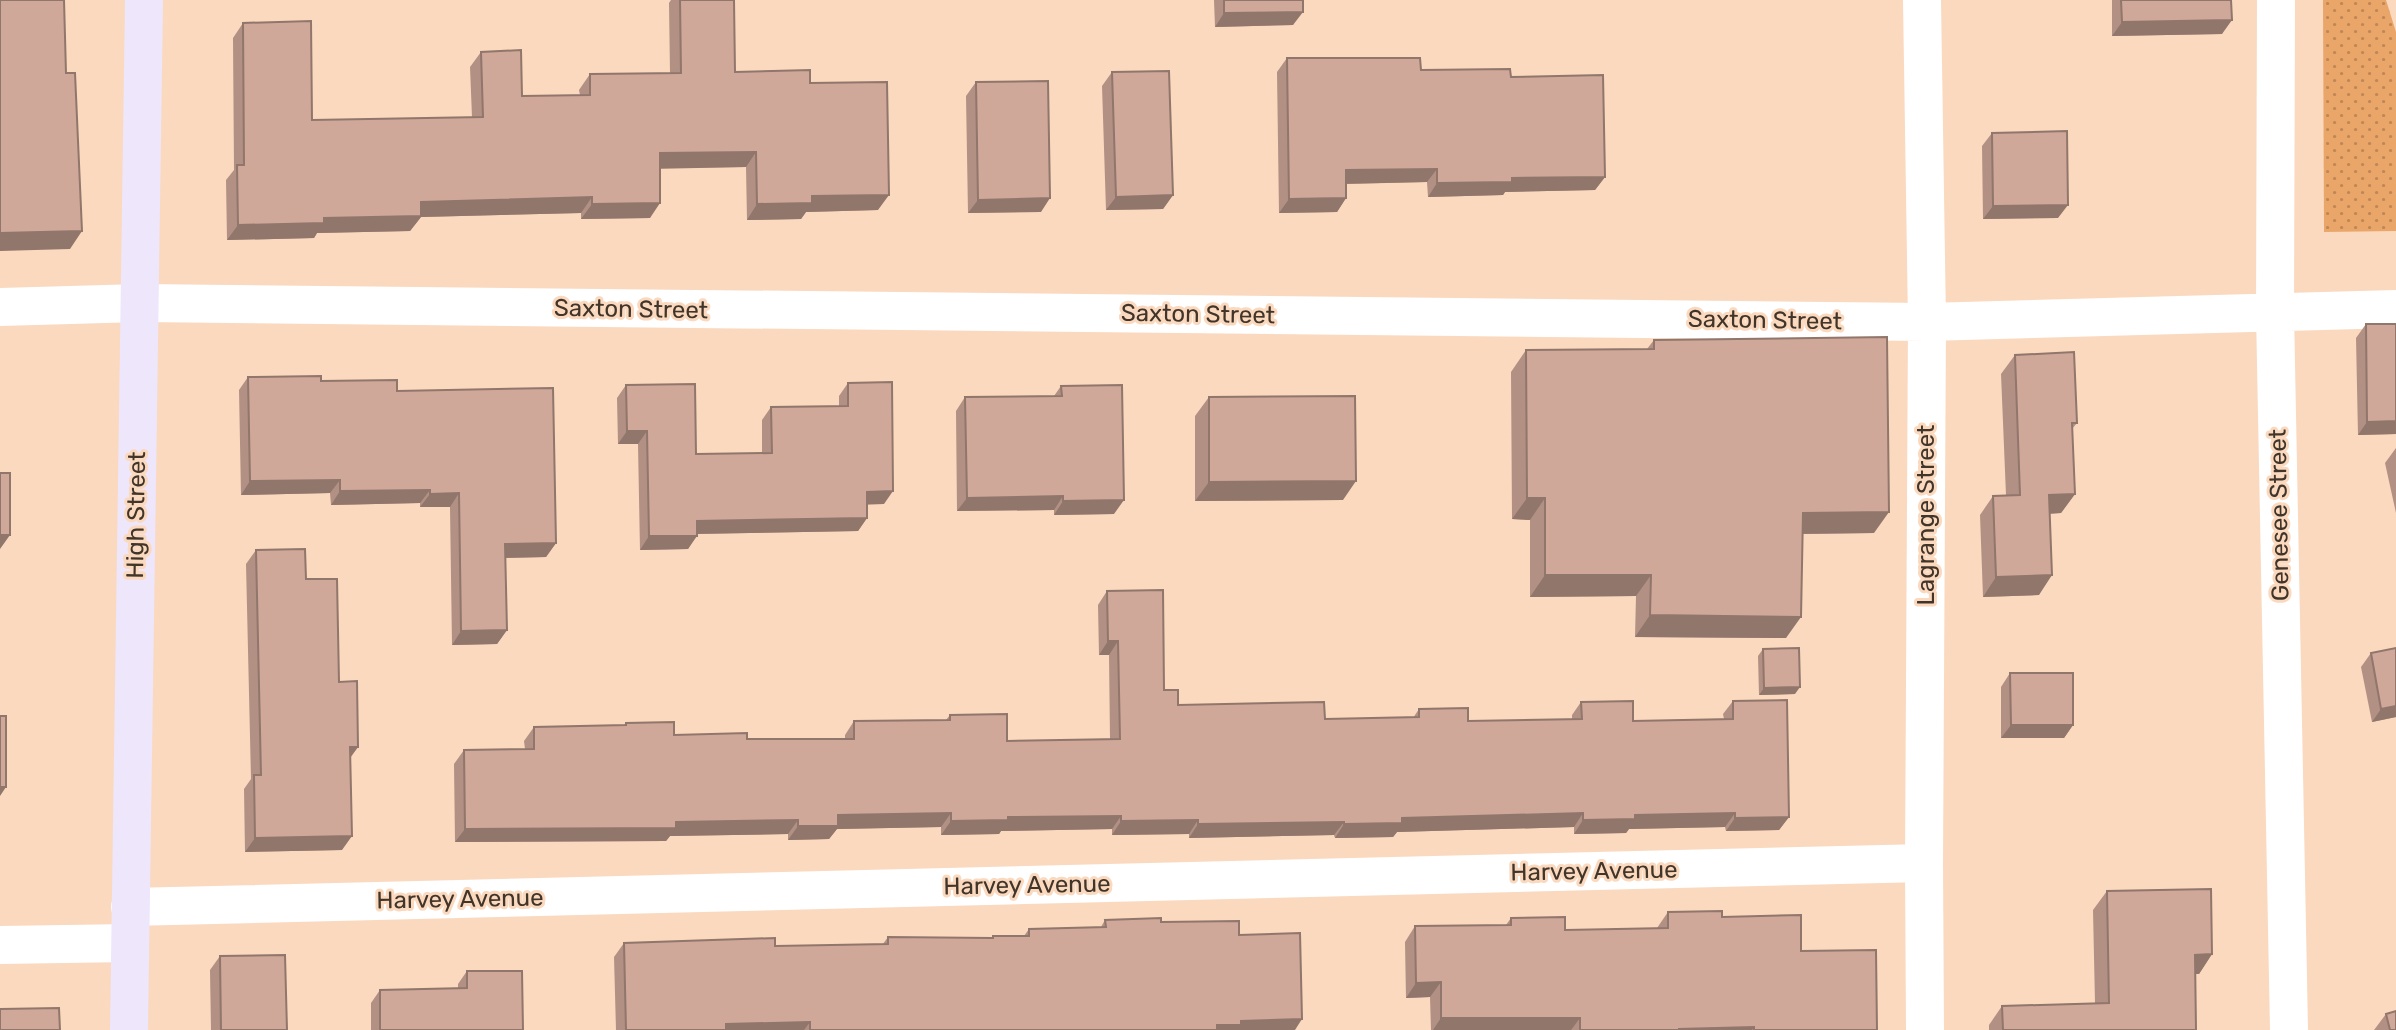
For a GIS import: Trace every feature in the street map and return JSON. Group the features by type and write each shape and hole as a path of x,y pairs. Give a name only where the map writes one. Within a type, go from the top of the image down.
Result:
{"main road":[{"name":"High Street","path":"128,1030 144,0"}],"street":[{"name":"Lagrange Street","path":"1922,0 1927,322 1925,1030"},
{"name":"Genesee Street","path":"2276,0 2275,312 2289,1030"},
{"name":"Saxton Street","path":"0,306 140,303 1927,322 2396,309"},
{"name":"Harvey Avenue","path":"0,946 130,925 1924,863"}],"shaded area":[{"path":"2323,0 2386,0 2396,32 2396,231 2324,232"}],"building":[{"path":"0,0 64,0 66,73 75,73 82,231 0,233"},
{"path":"680,0 734,0 735,72 810,70 810,83 887,82 889,195 812,196 812,203 757,204 756,152 660,153 660,203 592,204 592,197 421,202 421,216 324,218 324,223 238,225 237,165 244,165 243,23 311,21 312,120 483,117 481,52 521,50 522,96 590,95 590,74 681,73"},
{"path":"1224,0 1303,0 1303,12 1224,13"},
{"path":"2121,0 2231,0 2232,20 2122,22"},
{"path":"1287,58 1420,58 1421,70 1510,69 1511,77 1603,75 1605,177 1512,178 1512,182 1437,183 1437,169 1346,170 1346,198 1289,199"},
{"path":"1169,71 1173,195 1116,197 1112,72"},
{"path":"1048,81 1050,198 978,200 976,82"},
{"path":"2067,131 2068,205 1993,206 1992,133"},
{"path":"2366,324 2396,324 2396,421 2367,422"},
{"path":"1887,337 1889,512 1803,513 1801,617 1650,615 1651,575 1545,575 1545,498 1527,498 1526,350 1654,349 1654,340"},
{"path":"2074,352 2077,423 2072,423 2075,494 2049,495 2052,575 1996,577 1993,496 2020,495 2015,355"},
{"path":"321,376 321,381 397,380 397,391 553,388 556,543 505,544 507,630 461,631 459,493 430,494 430,490 340,491 340,480 250,481 248,377"},
{"path":"892,382 893,491 867,492 867,518 697,521 697,536 649,536 647,431 627,431 626,385 695,384 696,454 772,453 771,407 848,406 848,383"},
{"path":"1122,385 1124,500 1063,501 1063,496 967,498 965,397 1062,396 1061,386"},
{"path":"1355,396 1356,481 1209,482 1209,397"},
{"path":"0,473 10,473 10,535 0,535"},
{"path":"305,549 306,579 337,579 339,682 357,681 358,747 350,747 352,836 255,838 254,775 261,775 256,550"},
{"path":"1163,590 1164,690 1178,690 1178,705 1324,702 1325,719 1419,717 1419,709 1468,708 1468,721 1582,719 1581,702 1633,701 1633,721 1733,719 1733,701 1787,700 1789,817 1735,818 1735,813 1635,815 1635,819 1583,820 1583,813 1402,818 1402,823 1198,824 1198,820 1121,821 1121,816 1008,817 1008,820 951,821 951,813 838,815 838,826 798,826 798,820 676,822 676,828 465,829 464,750 534,749 534,727 674,722 674,735 747,733 747,739 854,739 854,721 950,720 950,715 1007,714 1007,741 1120,739 1118,641 1108,641 1107,591"},
{"path":"1799,648 1800,687 1764,688 1763,649"},
{"path":"2396,648 2396,706 2381,709 2371,653"},
{"path":"2010,673 2073,673 2073,725 2011,725"},
{"path":"0,716 6,716 6,787 0,787"},
{"path":"2211,889 2212,954 2195,955 2196,1030 2003,1030 2002,1006 2109,1003 2107,891"},
{"path":"1722,911 1722,917 1801,915 1801,951 1876,950 1877,1030 1754,1030 1754,1027 1580,1030 1580,1018 1441,1018 1441,982 1416,983 1415,926 1511,925 1511,918 1565,917 1565,930 1668,928 1668,912"},
{"path":"1161,918 1161,922 1239,921 1239,935 1300,933 1302,1019 1241,1021 1241,1025 1217,1025 1217,1030 810,1030 810,1022 726,1024 726,1030 626,1030 624,943 775,938 775,946 888,944 888,937 1029,936 1029,929 1106,927 1105,920"},
{"path":"285,955 287,1030 221,1030 220,956"},
{"path":"467,971 522,971 523,1030 380,1030 380,990 467,988"},
{"path":"59,1008 60,1030 0,1030 0,1009"},
{"path":"2396,1011 2396,1030 2390,1030 2386,1014"}]}
